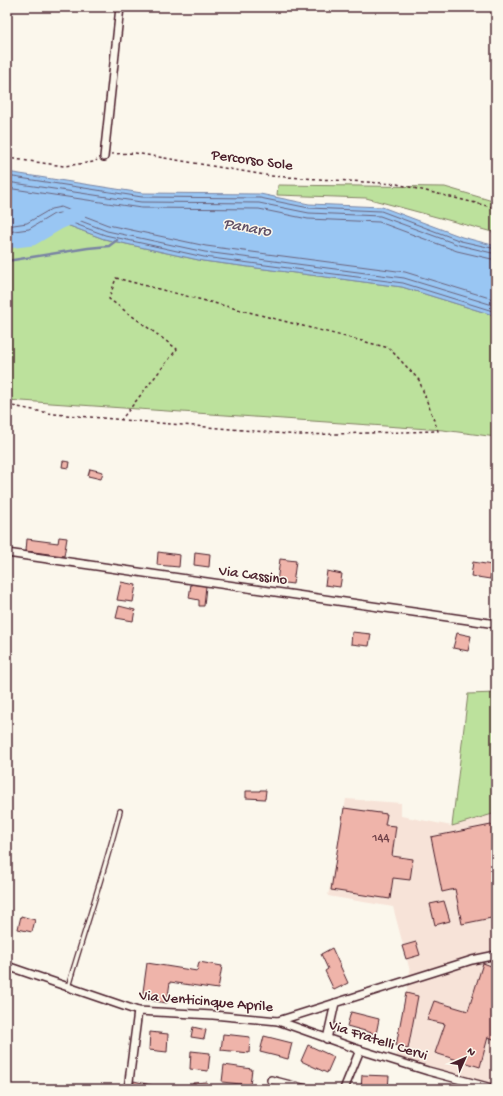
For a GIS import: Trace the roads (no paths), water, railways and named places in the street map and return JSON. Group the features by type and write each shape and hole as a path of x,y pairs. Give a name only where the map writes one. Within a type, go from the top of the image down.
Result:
{"street":[{"path":"104,157 120,7"},
{"name":"Via Cassino","path":"7,553 496,624"},
{"name":"Via Venticinque Aprile","path":"7,966 138,1011 212,1015 278,1021 466,962 496,955"},
{"path":"327,1039 335,1003"},
{"path":"128,1089 138,1011"},
{"name":"Via Fratelli Cervi","path":"278,1021 360,1050 428,1071 495,1089"},
{"path":"344,1089 360,1050"},
{"path":"271,1080 306,1089"}],"lane":[{"path":"68,987 91,908 107,861 120,811"}],"water":[{"path":"7,172 142,193 260,194 309,204 382,207 462,237 496,246 496,316 402,287 203,261 104,239 59,222 32,238 7,241"}],"waterway":[{"name":"Panaro","path":"7,241 32,238 59,222 78,214"},
{"path":"7,261 109,246 117,240"}]}
